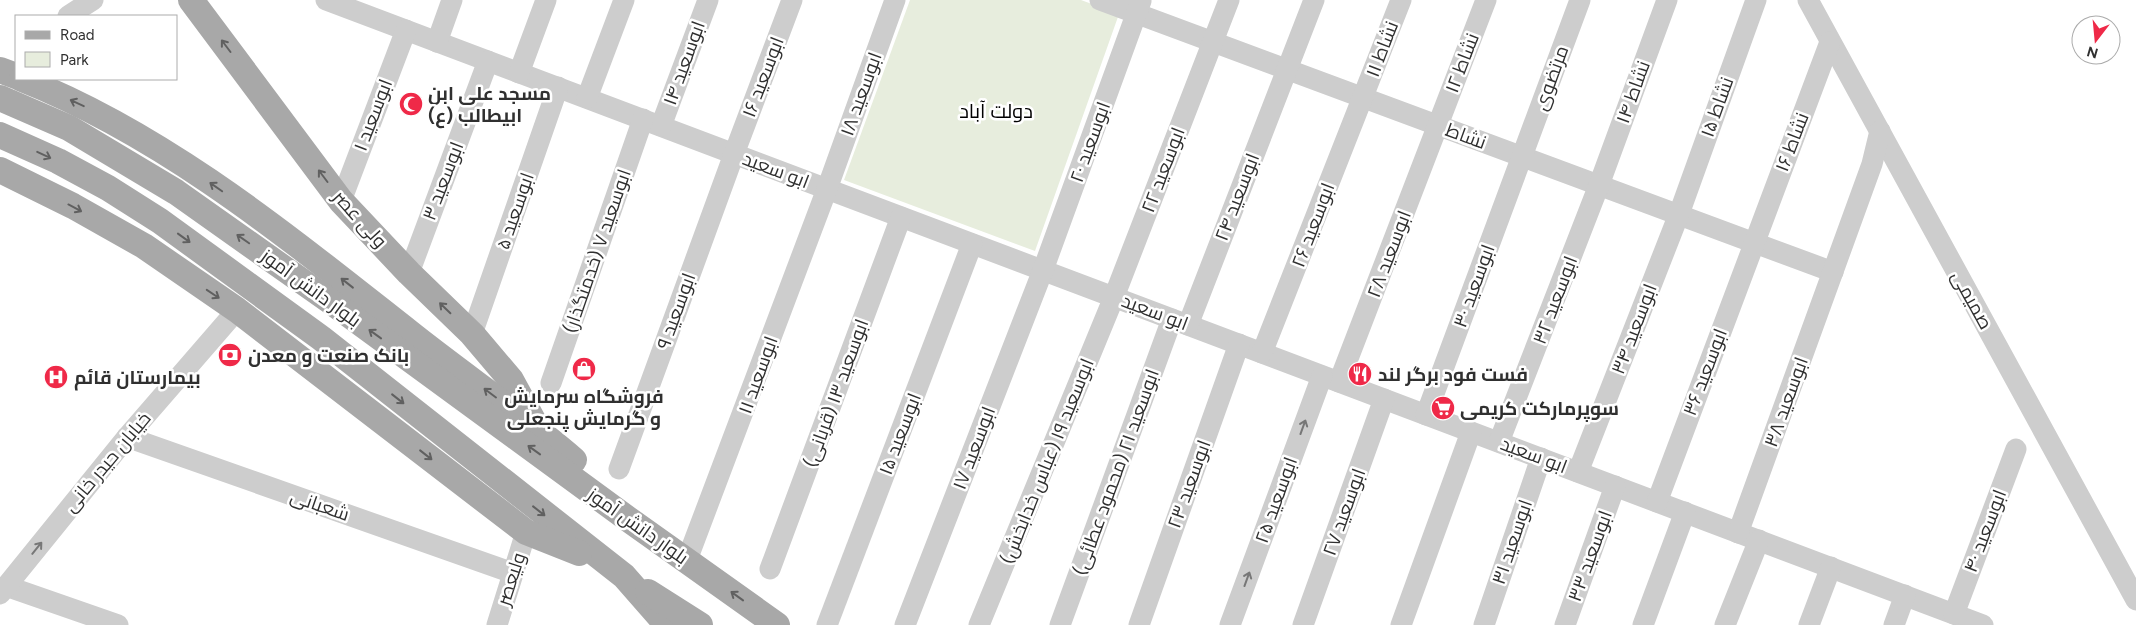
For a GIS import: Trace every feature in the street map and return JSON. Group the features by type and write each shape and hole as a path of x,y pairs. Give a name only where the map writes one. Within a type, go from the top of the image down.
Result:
{"main road":[{"name":"ولی عصر","path":"191,0 341,201 409,273 472,334 511,380 538,429"},
{"path":"0,70 15,76"},
{"path":"24,80 87,108 172,156 272,226 428,347 538,429 616,498 628,519"},
{"name":"بلوار دانش آموز","path":"0,98 69,128 176,192 338,306 776,625"},
{"name":"بلوار دانش آموز","path":"0,135 58,161 100,183 160,221 321,338 614,569 666,625"},
{"path":"0,170 73,206 144,246 237,310 526,532 614,569 700,625"}],"street":[{"path":"70,15 93,0"},
{"name":"ابو سعید","path":"326,0 366,7 406,30 436,42 1970,621"},
{"path":"436,42 452,0"},
{"path":"518,73 546,0"},
{"path":"587,98 624,0"},
{"name":"ابوسعید ۱۴","path":"652,123 708,0"},
{"name":"ابوسعید ۱۶","path":"734,154 792,0"},
{"name":"ابوسعید ۱۸","path":"827,189 896,0"},
{"name":"نشاط","path":"1100,0 1139,7 1213,42 1833,272"},
{"name":"ابوسعید ۲۲","path":"1114,297 1229,0"},
{"name":"ابوسعید ۲۴","path":"1180,322 1287,69 1314,0"},
{"name":"نشاط ۱۱","path":"1363,97 1401,0"},
{"name":"نشاط ۱۲","path":"1438,125 1486,0"},
{"name":"مرتضوی","path":"1522,156 1580,0"},
{"name":"نشاط ۱۴","path":"1599,185 1667,0"},
{"name":"نشاط ۱۵","path":"1679,214 1756,0"},
{"name":"صمیمی","path":"1808,0 2136,600"},
{"name":"ابوسعید ۲۰","path":"1043,270 1139,7"},
{"name":"ابوسعید ۱","path":"341,201 406,30"},
{"name":"نشاط ۱۶","path":"1754,242 1830,42"},
{"name":"ابوسعید ۳","path":"409,273 488,61"},
{"name":"ابوسعید ۵","path":"472,334 558,87"},
{"name":"ابوسعید ۲۶","path":"1262,353 1363,97"},
{"name":"ابوسعید ۷ (خدمتگذار)","path":"551,383 652,123"},
{"name":"ابوسعید ۲۸","path":"1331,379 1438,125"},
{"name":"ابوسعید ۳۸","path":"1738,533 1872,164 1880,131"},
{"name":"ابوسعید ۹","path":"619,469 734,154"},
{"name":"ابوسعید ۳۰","path":"1426,415 1522,156"},
{"name":"ابوسعید ۳۲","path":"1499,442 1599,185"},
{"name":"ابوسعید ۱۱","path":"687,560 698,536 827,189"},
{"name":"ابوسعید ۳۴","path":"1578,472 1679,214"},
{"name":"ابوسعید ۱۳ (قربانی)","path":"770,569 901,217"},
{"name":"ابوسعید ۳۶","path":"1657,502 1754,242"},
{"name":"ابوسعید ۱۵","path":"827,625 972,244"},
{"name":"ابوسعید ۱۷","path":"906,625 1043,270"},
{"name":"ابوسعید ۱۹ (عباس خدابخش)","path":"980,625 1114,297"},
{"name":"خیابان حیدر خانی","path":"3,590 127,437 237,310"},
{"name":"ابوسعید ۲۱ (محمود عطائی)","path":"1060,625 1180,322"},
{"name":"ابوسعید ۲۳","path":"1139,625 1238,344"},
{"name":"ابوسعید ۲۵","path":"1230,625 1331,379"},
{"name":"ابوسعید ۲۷","path":"1304,625 1384,399"},
{"path":"1401,625 1471,432"},
{"name":"شعبانی","path":"127,437 513,573"},
{"name":"ابوسعید ۴۰","path":"1970,621 2016,449"},
{"name":"ابوسعید ۳۱","path":"1484,625 1541,458"},
{"name":"ابوسعید ۳۳","path":"1565,625 1615,486"},
{"path":"1642,625 1685,512"},
{"name":"ولیعصر","path":"503,623 513,573 526,532"},
{"path":"1725,625 1759,540"},
{"path":"1809,625 1831,567"},
{"path":"3,590 118,625"},
{"path":"1894,625 1905,596"}],"green space":[{"path":"910,0 1081,0 1119,14 1035,251 844,180"}],"place":[{"name":"مسجد علی ابن ابیطالب (ع)","path":"411,104"},
{"name":"بانک صنعت و معدن","path":"230,355"},
{"name":"فروشگاه سرمایش و گرمایش پنجعلی","path":"584,369"},
{"name":"فست فود برگر لند","path":"1360,374"},
{"name":"بیمارستان قائم","path":"56,377"},
{"name":"سوپرمارکت کریمی","path":"1443,408"}],"district":[{"name":"دولت آباد","path":"996,111"}]}
